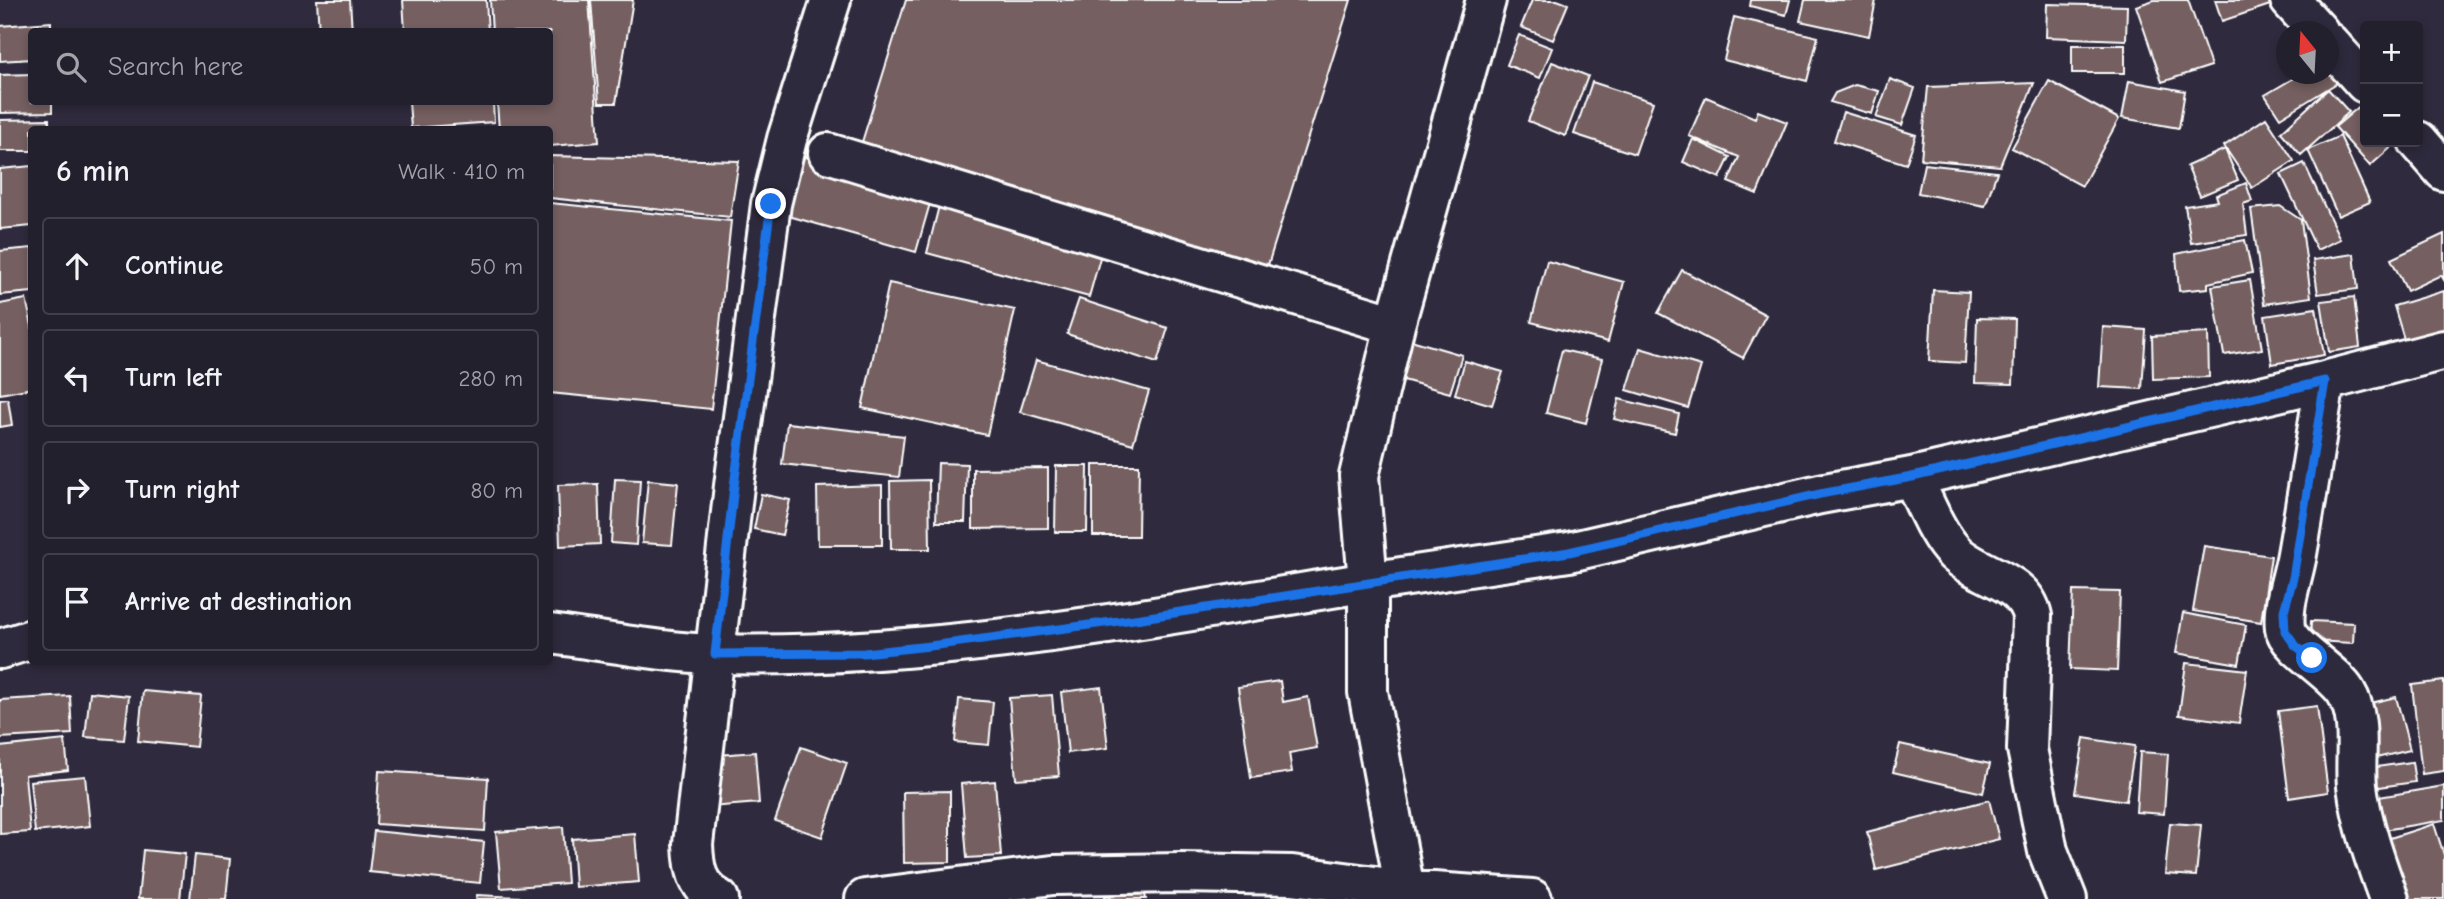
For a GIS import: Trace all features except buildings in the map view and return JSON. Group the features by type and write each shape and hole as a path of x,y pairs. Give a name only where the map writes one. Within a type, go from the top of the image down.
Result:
{"street":[{"path":"712,897 694,869 693,844 734,486 771,204 787,139 831,0"},
{"path":"1404,894 1368,692 1368,582 1359,477 1395,325 1486,0"},
{"path":"2290,0 2309,21"},
{"path":"2339,53 2360,77"},
{"path":"2423,147 2444,171"},
{"path":"828,153 1395,325"},
{"path":"553,634 715,654 864,653 1142,618 1569,552 1807,496 1912,477 2325,381 2444,350"},
{"path":"2325,381 2301,530 2284,611 2285,631 2296,646 2327,670 2347,692 2357,735 2358,789 2376,863 2389,899"},
{"path":"1912,477 1944,540 1955,552 1970,565 2010,585 2029,603 2032,617 2027,749 2048,852 2067,899"},
{"path":"0,649 28,640"},
{"path":"865,899 1053,875 1181,873 1292,875 1404,894 1532,899"}],"route":[{"path":"771,204 715,654 864,653 930,646 1142,618 1569,552 1820,494 1912,477 2325,381 2293,578 2284,611 2285,631 2296,646 2312,658"}]}
